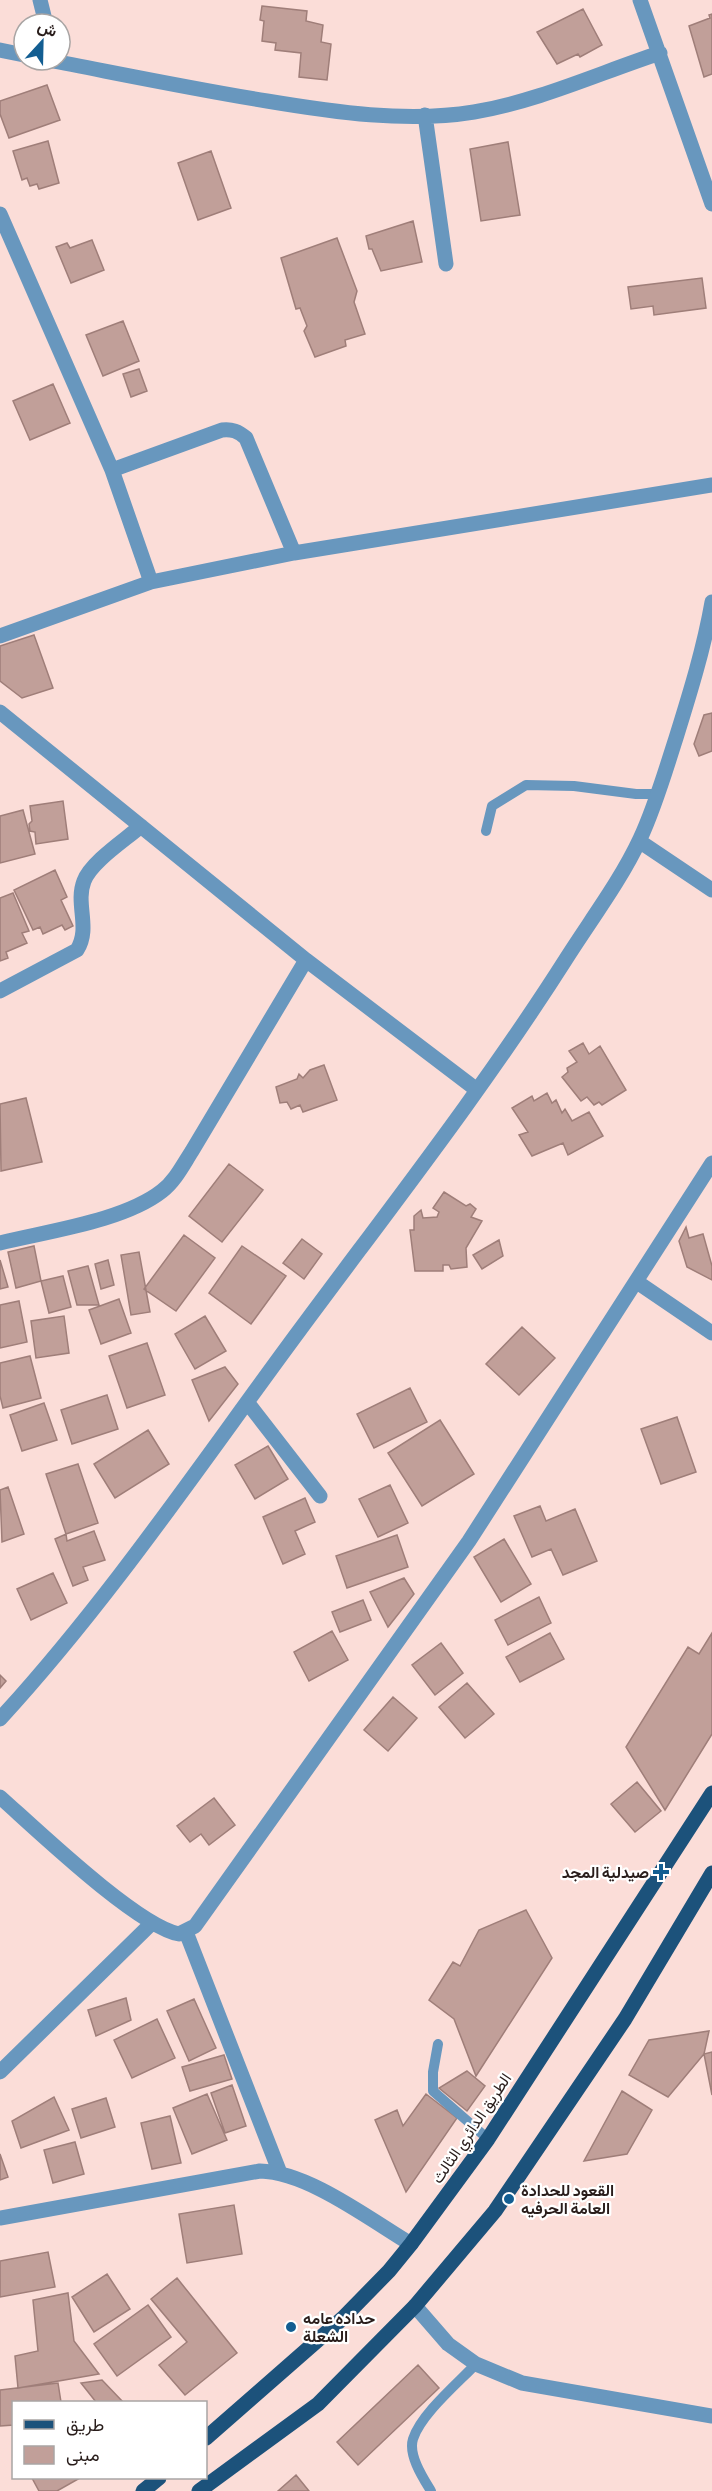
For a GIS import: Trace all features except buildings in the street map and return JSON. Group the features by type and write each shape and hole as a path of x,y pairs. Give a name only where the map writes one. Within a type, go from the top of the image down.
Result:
{"main road":[{"name":"الطريق الدائري الثالث","path":"207,2437 343,2318 389,2271 411,2244 488,2139 712,1793"},
{"path":"199,2491 318,2404 415,2306 495,2211 625,2019 712,1873"},
{"path":"143,2491 158,2479"}],"street":[{"path":"640,0 711,197"},
{"path":"72,65 172,85 333,112 424,115 473,112 527,100 660,53"},
{"path":"424,115 446,264"},
{"path":"0,214 112,470 151,582"},
{"path":"112,470 222,430 232,429 240,432 246,438 294,553"},
{"path":"0,636 151,582 294,553 712,485"},
{"path":"0,1719 42,1673 151,1532 477,1090 536,1005 639,841 658,794 686,705 707,630 712,602"},
{"path":"0,712 306,960 477,1090"},
{"path":"0,991 77,950 82,942 84,929 81,890 84,879 92,867 141,826"},
{"path":"639,841 712,890"},
{"path":"0,1243 123,1213 162,1191 176,1178 306,960"},
{"path":"0,1797 66,1855 152,1923 179,1934 195,1926 469,1541 712,1163"},
{"path":"637,1282 712,1333"},
{"path":"247,1402 320,1496"},
{"path":"0,2072 152,1923"},
{"path":"186,1932 280,2173"},
{"path":"0,2218 260,2171 280,2173 317,2188 411,2244"},
{"path":"415,2306 448,2344 476,2364 522,2383 712,2416"}],"lane":[{"path":"486,831 492,806 526,785 574,786 636,794 658,794"},
{"path":"438,2044 433,2072 433,2091 488,2139"},
{"path":"431,2491 416,2466 412,2440 429,2412 476,2364"}],"place":[{"name":"صيدلية المجد","path":"661,1872"},
{"name":"القعود للحدادة العامة الحرفيه","path":"509,2199"},
{"name":"حداده عامه الشعلة","path":"291,2327"}]}
